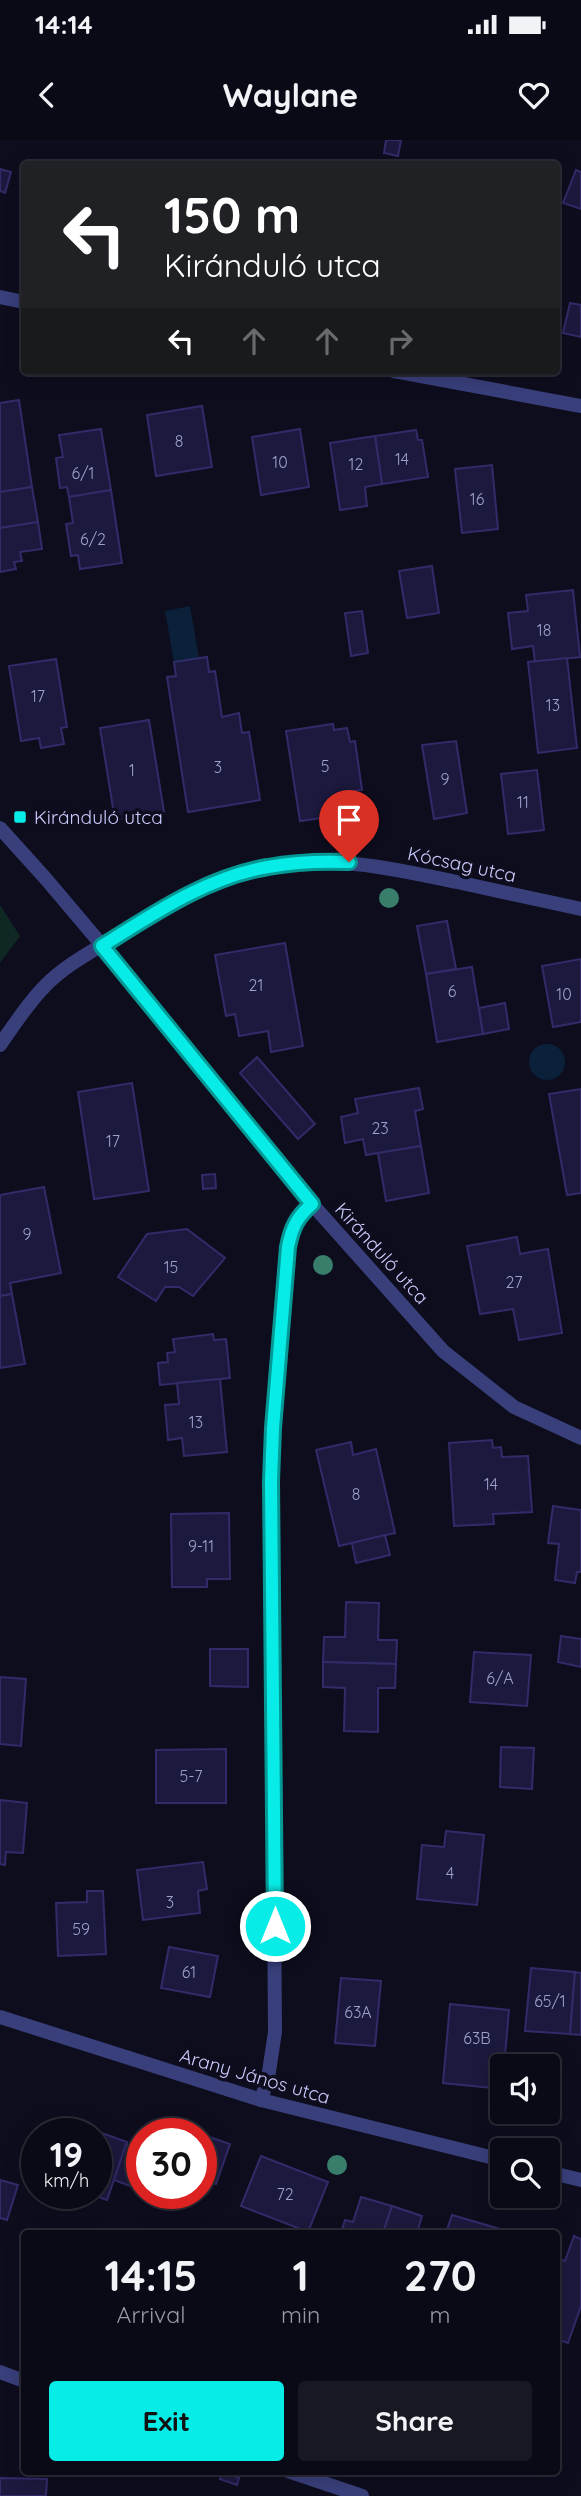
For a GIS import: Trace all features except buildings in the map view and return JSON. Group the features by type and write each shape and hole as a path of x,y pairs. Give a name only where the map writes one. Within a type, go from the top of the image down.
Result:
{"street":[{"path":"0,297 21,301"},
{"path":"415,375 581,406"},
{"name":"Kiránduló utca","path":"0,828 102,946 312,1204 443,1350 514,1407 581,1438"},
{"name":"Kócsag utca","path":"0,1045 45,986 67,967 159,910 207,886 266,867 314,861 349,862 581,909"},
{"path":"261,2100 268,2078 275,2032 273,1428 288,1247 292,1228 299,1216 312,1204"},
{"name":"Arany János utca","path":"0,2017 261,2100 490,2157"},
{"path":"560,2175 581,2180"},
{"path":"0,2372 21,2380"},
{"path":"300,2475 362,2496"}],"green space":[{"path":"0,905 20,936 0,963"}],"water":[{"path":"190,606 199,658 174,662 165,611"},
{"path":"547,1044 560,1049 565,1062 560,1075 547,1080 534,1075 529,1062 534,1049"}],"place":[{"name":"Kiránduló utca","path":"20,817"}],"route":[{"path":"275,1926 271,1481 273,1428 288,1247 292,1228 299,1216 312,1204 102,946 159,910 229,877 266,867 314,861 349,862"}]}
